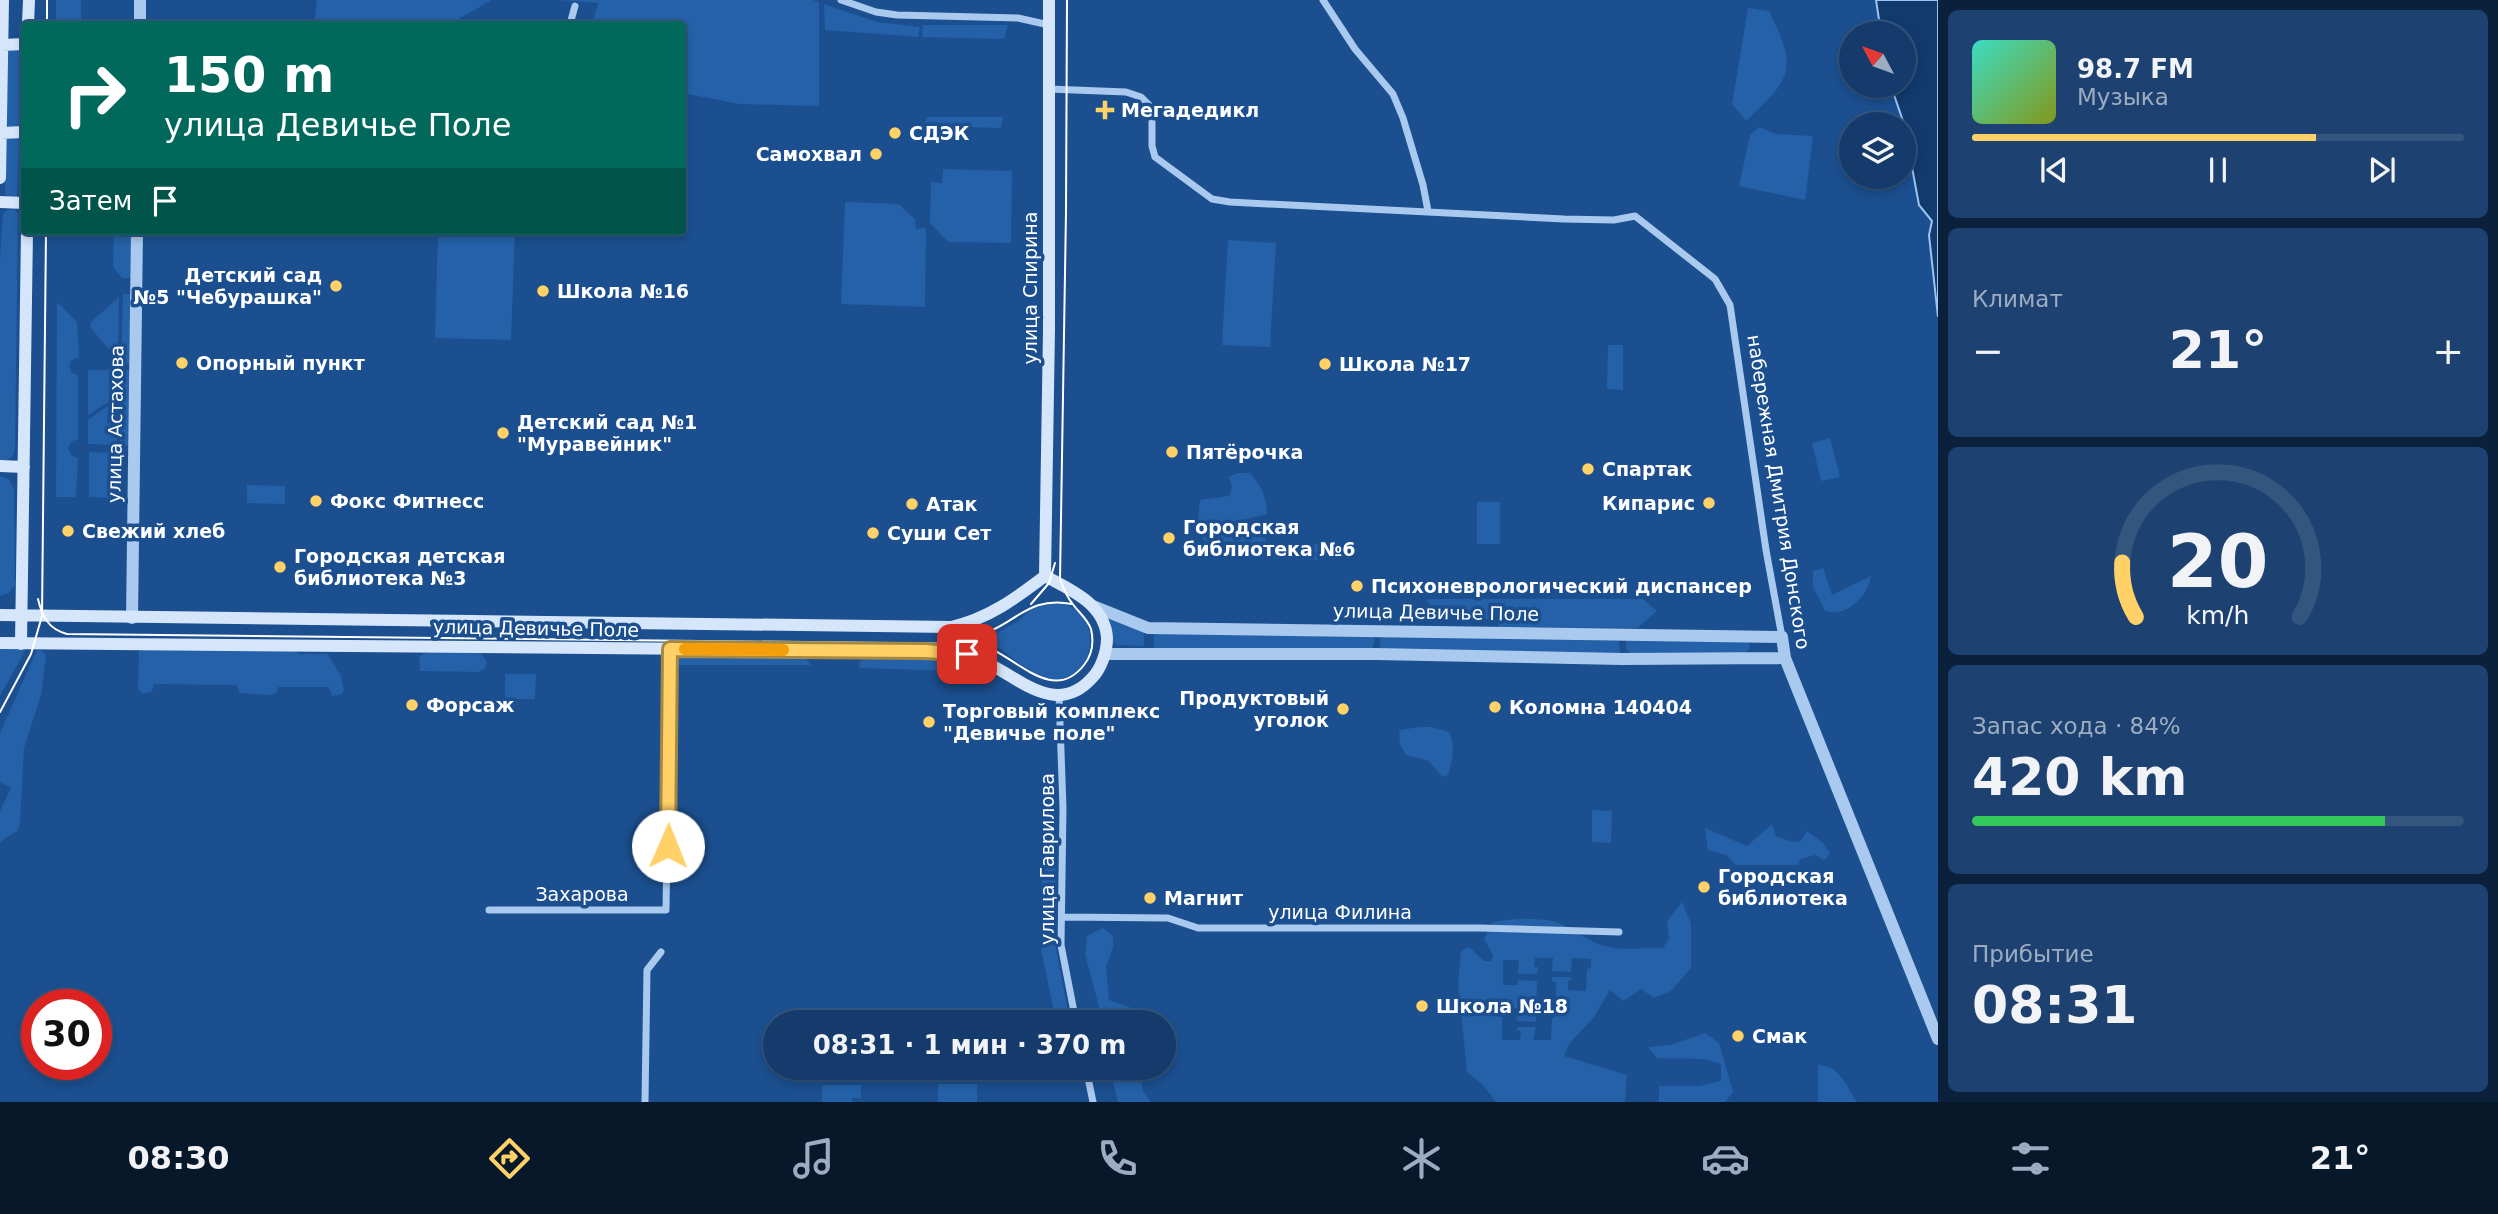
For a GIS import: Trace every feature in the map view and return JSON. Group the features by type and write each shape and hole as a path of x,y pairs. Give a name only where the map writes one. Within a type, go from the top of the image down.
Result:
{"main road":[{"path":"0,178 4,0"},
{"path":"28,21 29,0"},
{"name":"улица Спирина","path":"1045,576 1049,329 1049,0"},
{"path":"3,45 21,44"},
{"path":"1,132 21,132"},
{"path":"0,202 21,203"},
{"path":"21,644 27,235"},
{"path":"0,466 24,467"},
{"name":"улица Девичье Поле","path":"0,615 951,627 966,624 1003,607 1045,576 1093,606"},
{"path":"1059,695 1070,694 1090,681 1098,671 1105,654 1107,638 1103,623 1093,606"},
{"path":"21,644 35,616"},
{"name":"улица Девичье Поле","path":"0,643 945,651 976,657 1035,691 1059,695"}],"street":[{"path":"139,21 140,0"},
{"path":"841,0 876,12 897,15 1018,18 1049,25"},
{"path":"1048,89 1126,92 1141,97 1152,108 1152,146 1155,156 1212,199 1428,211 1403,118 1393,94 1355,49 1323,0"},
{"path":"571,21 575,6"},
{"name":"набережная Дмитрия Донского","path":"1428,211 1564,219 1614,220 1635,216 1715,279 1730,305 1766,550 1785,658 1938,1039"},
{"name":"улица Астахова","path":"132,618 137,235"},
{"name":"улица Девичье Поле","path":"1093,606 1148,628 1782,637"},
{"path":"1377,630 1377,654"},
{"path":"1622,634 1622,659"},
{"name":"Захарова","path":"489,910 666,910 670,649"},
{"path":"1105,654 1785,658"},
{"name":"улица Гаврилова","path":"1059,695 1063,807 1061,945 1074,1010"},
{"name":"улица Филина","path":"1062,917 1168,918 1198,928 1480,928 1619,932"},
{"path":"645,1102 647,970 661,952"},
{"path":"1088,1080 1093,1102"}],"shaded area":[{"path":"56,0 81,0 81,21 56,21"},
{"path":"317,0 492,0 455,21 314,21"},
{"path":"558,0 819,2 819,106 739,104 686,94 686,21 593,21 598,3"},
{"path":"1876,0 1938,0 1938,317 1929,235 1932,221 1919,205 1916,189 1916,112 1900,112 1895,98 1916,98 1916,21 1879,21"},
{"path":"824,4 877,22 920,27 918,37 825,30"},
{"path":"1748,8 1769,11 1787,60 1781,83 1746,121 1732,104"},
{"path":"923,25 1008,25 1004,39 922,37"},
{"path":"7,50 21,50 19,127 8,127 7,123"},
{"path":"928,117 1003,117 1001,128 922,126"},
{"path":"1759,127 1776,134 1813,136 1805,200 1739,186 1750,135"},
{"path":"8,138 18,138 19,142 17,198 7,198 5,194"},
{"path":"943,169 1012,171 1011,243 948,242 930,223 931,182 942,183"},
{"path":"845,202 899,204 915,219 916,229 926,228 925,307 841,304"},
{"path":"14,209 18,214 15,450 10,458 0,461 0,261 3,214"},
{"path":"114,235 132,235 132,278 122,278 113,267"},
{"path":"438,235 515,235 511,340 435,338"},
{"path":"1228,240 1276,243 1270,347 1222,345"},
{"path":"123,294 131,294 129,364 121,363"},
{"path":"119,297 118,360 90,327 91,322"},
{"path":"57,302 77,322 79,357 72,360 69,366 72,373 78,375 78,439 71,442 68,449 71,455 78,458 76,497 56,497"},
{"path":"1608,345 1623,345 1623,390 1607,389"},
{"path":"88,370 118,370 118,396 88,415"},
{"path":"121,370 130,370 128,446 120,446"},
{"path":"115,401 118,402 118,412 108,412 107,423 118,423 117,445 88,444 88,420"},
{"path":"1830,438 1840,477 1821,481 1812,443"},
{"path":"89,452 118,453 116,498 89,497"},
{"path":"1237,473 1250,473 1263,492 1267,514 1242,520 1266,533 1265,545 1282,549 1317,544 1326,551 1318,560 1219,556 1197,532 1200,500 1229,496 1232,487 1229,477"},
{"path":"0,476 9,479 14,489 15,585 9,593 0,596"},
{"path":"247,485 285,486 285,504 247,503"},
{"path":"1477,502 1500,502 1500,544 1477,544"},
{"path":"1823,568 1832,595 1871,576 1866,591 1848,608 1825,611 1813,586 1813,571"},
{"path":"1643,599 1657,611 1637,628 1499,627 1498,621 1435,610 1426,600"},
{"path":"1057,602 1074,609 1085,620 1090,635 1089,650 1083,663 1073,674 1059,679 1041,677 987,641 1018,621 1032,608"},
{"path":"1110,618 1144,632 1144,646 1113,643"},
{"path":"1154,633 1375,639 1372,650 1154,648"},
{"path":"1382,636 1619,641 1620,652 1383,650 1380,647"},
{"path":"1626,640 1748,641 1750,646 1748,651 1743,653 1630,653 1626,649"},
{"path":"148,647 293,649 299,654 328,654 341,676 344,690 342,694 332,696 329,687 278,687 272,695 240,693 236,685 154,684 152,691 144,694 138,690 139,650"},
{"path":"0,649 26,649 0,696"},
{"path":"37,650 43,651 46,656 41,695 24,748 20,823 17,831 0,842 0,811 11,788 0,782 0,733"},
{"path":"430,650 480,652 487,662 479,672 420,671 419,657"},
{"path":"740,654 803,655 811,665 676,665 677,659 682,657 732,659"},
{"path":"876,657 954,659 985,671 979,681 974,678 971,681 956,671 859,668 860,661"},
{"path":"505,674 536,674 535,699 505,699"},
{"path":"1420,727 1449,732 1453,748 1448,775 1442,777 1429,761 1406,755 1400,744 1399,730"},
{"path":"1051,776 1056,778 1055,943 1068,1010 1054,1010 1041,949 1043,781"},
{"path":"1592,810 1612,811 1611,843 1592,842"},
{"path":"1772,824 1776,836 1792,842 1800,841 1807,831 1823,843 1830,854 1824,860 1815,855 1801,859 1798,865 1736,865 1726,855 1708,850 1705,828 1747,846"},
{"path":"1682,902 1691,923 1691,968 1671,991 1654,998 1641,989 1623,1001 1610,990 1594,1017 1569,1044 1564,1056 1627,1075 1625,1102 1496,1102 1483,1085 1467,1072 1458,983 1461,951 1469,947 1484,961 1491,961 1493,955 1484,939 1493,922 1526,919 1551,921 1564,925 1598,944 1630,949 1663,948 1669,938 1667,921","holes":["1535,958 1553,958 1552,971 1571,972 1572,958 1591,959 1591,968 1587,969 1586,991 1568,990 1571,977 1552,977 1552,981 1556,982 1551,1040 1533,1040 1536,1027 1517,1027 1517,1030 1521,1031 1520,1040 1502,1040 1502,1017 1499,1017 1499,1008 1517,1008 1517,1021 1536,1022 1537,981 1518,980 1518,985 1503,985 1503,960 1519,960 1518,974 1537,974 1538,967 1534,967"]},
{"path":"1103,928 1113,935 1113,948 1106,967 1109,1000 1137,1010 1100,1010 1085,954 1087,936"},
{"path":"1705,1033 1719,1043 1733,1092 1725,1102 1659,1102 1659,1086 1699,1086 1721,1081 1721,1065 1715,1062 1657,1058 1648,1047 1670,1045"},
{"path":"1818,1065 1838,1073 1857,1102 1818,1102"},
{"path":"1113,1080 1142,1080 1143,1091 1151,1102 1118,1102"},
{"path":"938,1084 977,1084 977,1102 938,1102"},
{"path":"822,1085 861,1085 861,1098 852,1098 852,1102 822,1102"}],"tram line":[{"path":"47,0 47,21"},
{"path":"38,599 47,621 55,629 67,634 980,644 1046,679 1059,680 1072,676 1087,661 1091,653 1092,639 1089,625 1068,597 1060,579 1067,0"},
{"path":"0,712 31,654 42,616 46,235"},
{"path":"1031,604 1049,583 1055,563"},
{"path":"966,637 995,629 1041,604 1072,604"}],"slow traffic":[{"path":"685,649 783,650"}],"place":[{"name":"Мегадедикл","path":"1105,110"},
{"name":"СДЭК","path":"895,133"},
{"name":"Самохвал","path":"876,154"},
{"name":"Детский сад №5 \"Чебурашка\"","path":"336,286"},
{"name":"Школа №16","path":"543,291"},
{"name":"Опорный пункт","path":"182,363"},
{"name":"Школа №17","path":"1325,364"},
{"name":"Детский сад №1 \"Муравейник\"","path":"503,433"},
{"name":"Пятёрочка","path":"1172,452"},
{"name":"Спартак","path":"1588,469"},
{"name":"Фокс Фитнесс","path":"316,501"},
{"name":"Кипарис","path":"1709,503"},
{"name":"Атак","path":"912,504"},
{"name":"Свежий хлеб","path":"68,531"},
{"name":"Суши Сет","path":"873,533"},
{"name":"Городская библиотека №6","path":"1169,538"},
{"name":"Городская детская библиотека №3","path":"280,567"},
{"name":"Психоневрологический диспансер","path":"1357,586"},
{"name":"Форсаж","path":"412,705"},
{"name":"Коломна 140404","path":"1495,707"},
{"name":"Продуктовый уголок","path":"1343,709"},
{"name":"Торговый комплекс \"Девичье поле\"","path":"929,722"},
{"name":"Городская библиотека","path":"1704,887"},
{"name":"Магнит","path":"1150,898"},
{"name":"Школа №18","path":"1422,1006"},
{"name":"Смак","path":"1738,1036"}],"route":[{"path":"668,846 670,649 945,651 967,654"}]}
